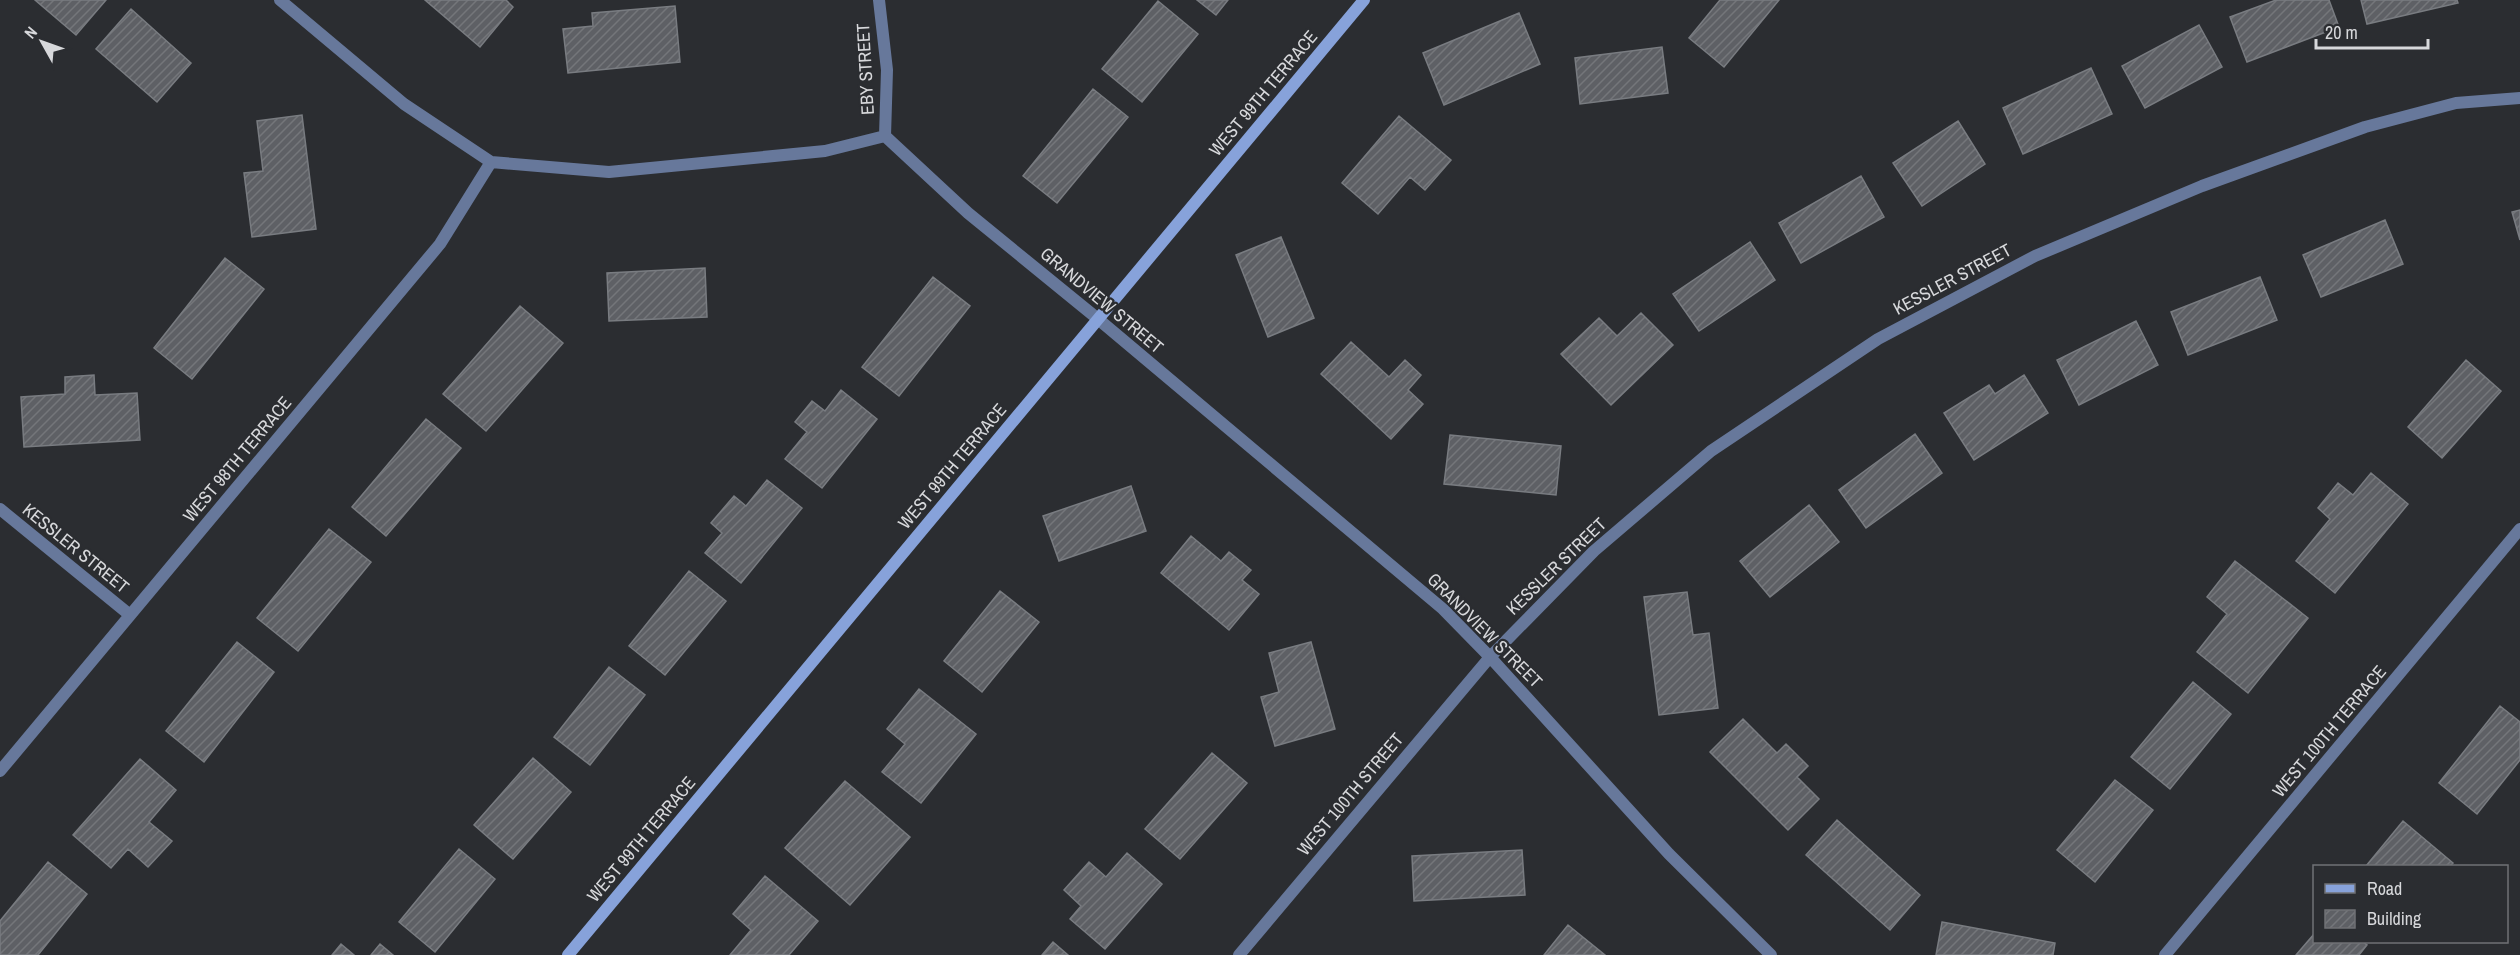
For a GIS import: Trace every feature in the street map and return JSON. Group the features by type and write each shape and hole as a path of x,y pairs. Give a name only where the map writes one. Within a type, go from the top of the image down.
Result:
{"street":[{"path":"280,0 404,104 491,162 609,171 825,151 885,136"},
{"name":"EBY STREET","path":"879,0 887,70 885,136"},
{"name":"WEST 99TH TERRACE","path":"568,955 1364,0"},
{"name":"KESSLER STREET","path":"1490,657 1594,551 1711,451 1888,334 2035,256 2202,186 2377,124 2456,103 2520,98"},
{"name":"GRANDVIEW STREET","path":"885,136 968,213 1098,319 1443,609 1490,657 1669,854 1771,955"},
{"name":"WEST 98TH TERRACE","path":"0,771 440,244 491,162"},
{"name":"KESSLER STREET","path":"0,509 130,615"},
{"name":"WEST 100TH TERRACE","path":"2165,955 2520,529"},
{"name":"WEST 100TH STREET","path":"1239,955 1490,657"}],"building":[{"path":"35,0 106,0 76,35"},
{"path":"425,0 506,0 513,7 480,47"},
{"path":"1197,0 1228,0 1216,15"},
{"path":"1720,0 1779,0 1724,67 1689,38"},
{"path":"2276,0 2329,0 2339,27 2247,62 2230,17"},
{"path":"2361,0 2457,0 2458,3 2367,24"},
{"path":"1158,1 1198,34 1142,102 1102,69"},
{"path":"675,6 680,62 568,73 563,29 593,26 592,13"},
{"path":"131,9 191,63 157,102 96,49"},
{"path":"1519,13 1540,64 1444,105 1423,53"},
{"path":"2199,25 2222,67 2145,108 2122,66"},
{"path":"1662,47 1668,93 1580,104 1575,58"},
{"path":"2091,68 2112,114 2023,154 2003,108"},
{"path":"1093,89 1128,117 1057,203 1023,176"},
{"path":"302,115 316,229 252,237 244,173 263,171 257,121"},
{"path":"1399,116 1451,160 1425,190 1410,177 1378,214 1342,183"},
{"path":"1958,121 1985,164 1922,206 1893,163"},
{"path":"1861,176 1884,217 1801,263 1779,223"},
{"path":"2520,210 2520,240 2512,212"},
{"path":"2385,220 2403,264 2321,297 2303,255"},
{"path":"1281,237 1314,318 1268,337 1236,255"},
{"path":"1750,242 1775,280 1699,331 1673,294"},
{"path":"225,258 264,289 192,379 154,348"},
{"path":"705,268 707,317 609,321 607,273"},
{"path":"933,277 970,306 899,396 862,367"},
{"path":"2260,277 2277,320 2188,355 2171,312"},
{"path":"520,306 563,343 486,431 443,394"},
{"path":"1641,313 1673,345 1611,405 1561,354 1599,318 1617,336"},
{"path":"2136,321 2158,365 2079,405 2057,360"},
{"path":"1351,342 1389,377 1405,360 1421,375 1408,390 1423,404 1391,439 1321,374"},
{"path":"2466,360 2501,391 2442,458 2408,427"},
{"path":"94,375 95,395 137,393 140,440 24,447 21,397 65,394 65,377"},
{"path":"2024,375 2048,413 1974,460 1944,413 1989,385 1995,394"},
{"path":"841,390 877,419 822,488 785,459 807,432 795,422 812,401 825,411"},
{"path":"426,419 461,448 386,536 352,507"},
{"path":"1915,434 1942,473 1866,528 1839,490"},
{"path":"1450,435 1561,446 1556,495 1444,484"},
{"path":"2371,473 2408,504 2335,593 2296,561 2330,519 2318,508 2338,483 2353,495"},
{"path":"767,480 802,508 741,583 705,553 722,533 711,523 734,496 746,506"},
{"path":"1131,486 1146,531 1059,561 1043,516"},
{"path":"1809,505 1839,542 1770,597 1740,561"},
{"path":"329,529 371,562 298,651 257,618"},
{"path":"1191,536 1221,561 1229,552 1251,570 1242,580 1259,594 1229,630 1161,573"},
{"path":"2235,561 2308,618 2248,693 2197,652 2227,614 2207,597"},
{"path":"689,571 726,601 665,675 629,646"},
{"path":"1000,591 1039,622 982,692 944,661"},
{"path":"1687,592 1693,635 1709,633 1718,708 1659,715 1644,597"},
{"path":"237,642 274,672 204,762 166,731"},
{"path":"1311,642 1335,729 1275,746 1261,697 1279,692 1269,653"},
{"path":"609,667 645,695 590,765 554,737"},
{"path":"2193,682 2231,714 2170,789 2131,757"},
{"path":"919,689 976,734 921,803 882,772 905,744 887,729"},
{"path":"2500,706 2520,722 2520,760 2477,814 2439,783"},
{"path":"1743,719 1777,753 1786,744 1808,766 1797,777 1819,799 1788,830 1710,752"},
{"path":"1212,753 1247,783 1180,859 1145,829"},
{"path":"533,758 571,792 513,859 474,825"},
{"path":"140,759 176,790 149,822 172,841 148,867 128,849 111,868 73,835"},
{"path":"2115,780 2153,810 2095,882 2057,850"},
{"path":"845,781 910,837 850,905 785,848"},
{"path":"1837,820 1920,895 1890,930 1806,855"},
{"path":"2403,821 2453,863 2451,865 2367,865"},
{"path":"459,849 495,879 435,952 399,922"},
{"path":"1522,850 1525,895 1414,901 1412,856"},
{"path":"1127,853 1162,884 1105,949 1070,919 1081,906 1064,890 1089,862 1106,877"},
{"path":"48,862 87,894 38,955 0,955 0,921"},
{"path":"765,876 818,921 789,955 730,955 751,930 733,914"},
{"path":"1942,922 2055,943 2053,955 1936,955"},
{"path":"1568,925 1605,955 1544,955"},
{"path":"2313,935 2313,943 2364,943 2367,945 2359,955 2296,955"},
{"path":"1053,942 1068,955 1042,955"},
{"path":"341,944 354,955 332,955"},
{"path":"380,944 393,955 371,955"}]}
